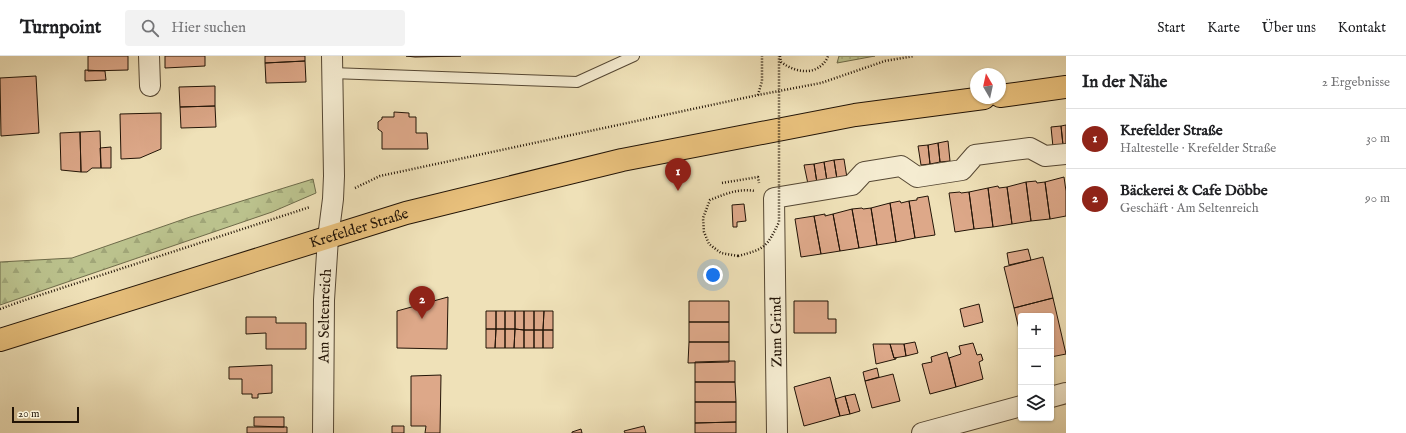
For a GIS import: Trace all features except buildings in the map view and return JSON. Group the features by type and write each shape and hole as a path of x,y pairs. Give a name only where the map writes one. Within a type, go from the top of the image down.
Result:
{"main road":[{"path":"1006,95 1066,87"},
{"name":"Krefelder Straße","path":"0,340 406,213 622,160 855,115 970,100"}],"street":[{"path":"149,56 150,86"},
{"name":"Am Seltenreich","path":"323,433 324,300 328,238 333,199 332,64"},
{"path":"767,195 852,185 864,172 901,166 917,177 962,170 975,155 1030,148 1045,156 1066,154"},
{"name":"Zum Grind","path":"767,195 777,433"},
{"path":"1054,397 1066,393"},
{"path":"922,433 1018,407"}],"lane":[{"path":"332,64 577,82 634,56"}],"path":[{"path":"758,94 762,81 762,56"},
{"path":"780,56 781,62 790,69 801,72 814,70 823,64 828,56"},
{"path":"767,195 746,190 728,193 710,200 703,218 704,232 709,244 721,253 738,256 758,251 770,241 779,222 780,56"},
{"path":"0,309 333,199 380,176 758,94 821,83 885,61 914,56"},
{"path":"722,183 758,177 767,195"}],"green space":[{"path":"839,56 875,56 837,63"},
{"path":"313,179 316,193 272,212 0,305 0,262 72,258 190,217"}],"place":[{"name":"Krefelder Straße","path":"678,191"},
{"name":"Bäckerei & Cafe Döbbe","path":"422,319"}]}
